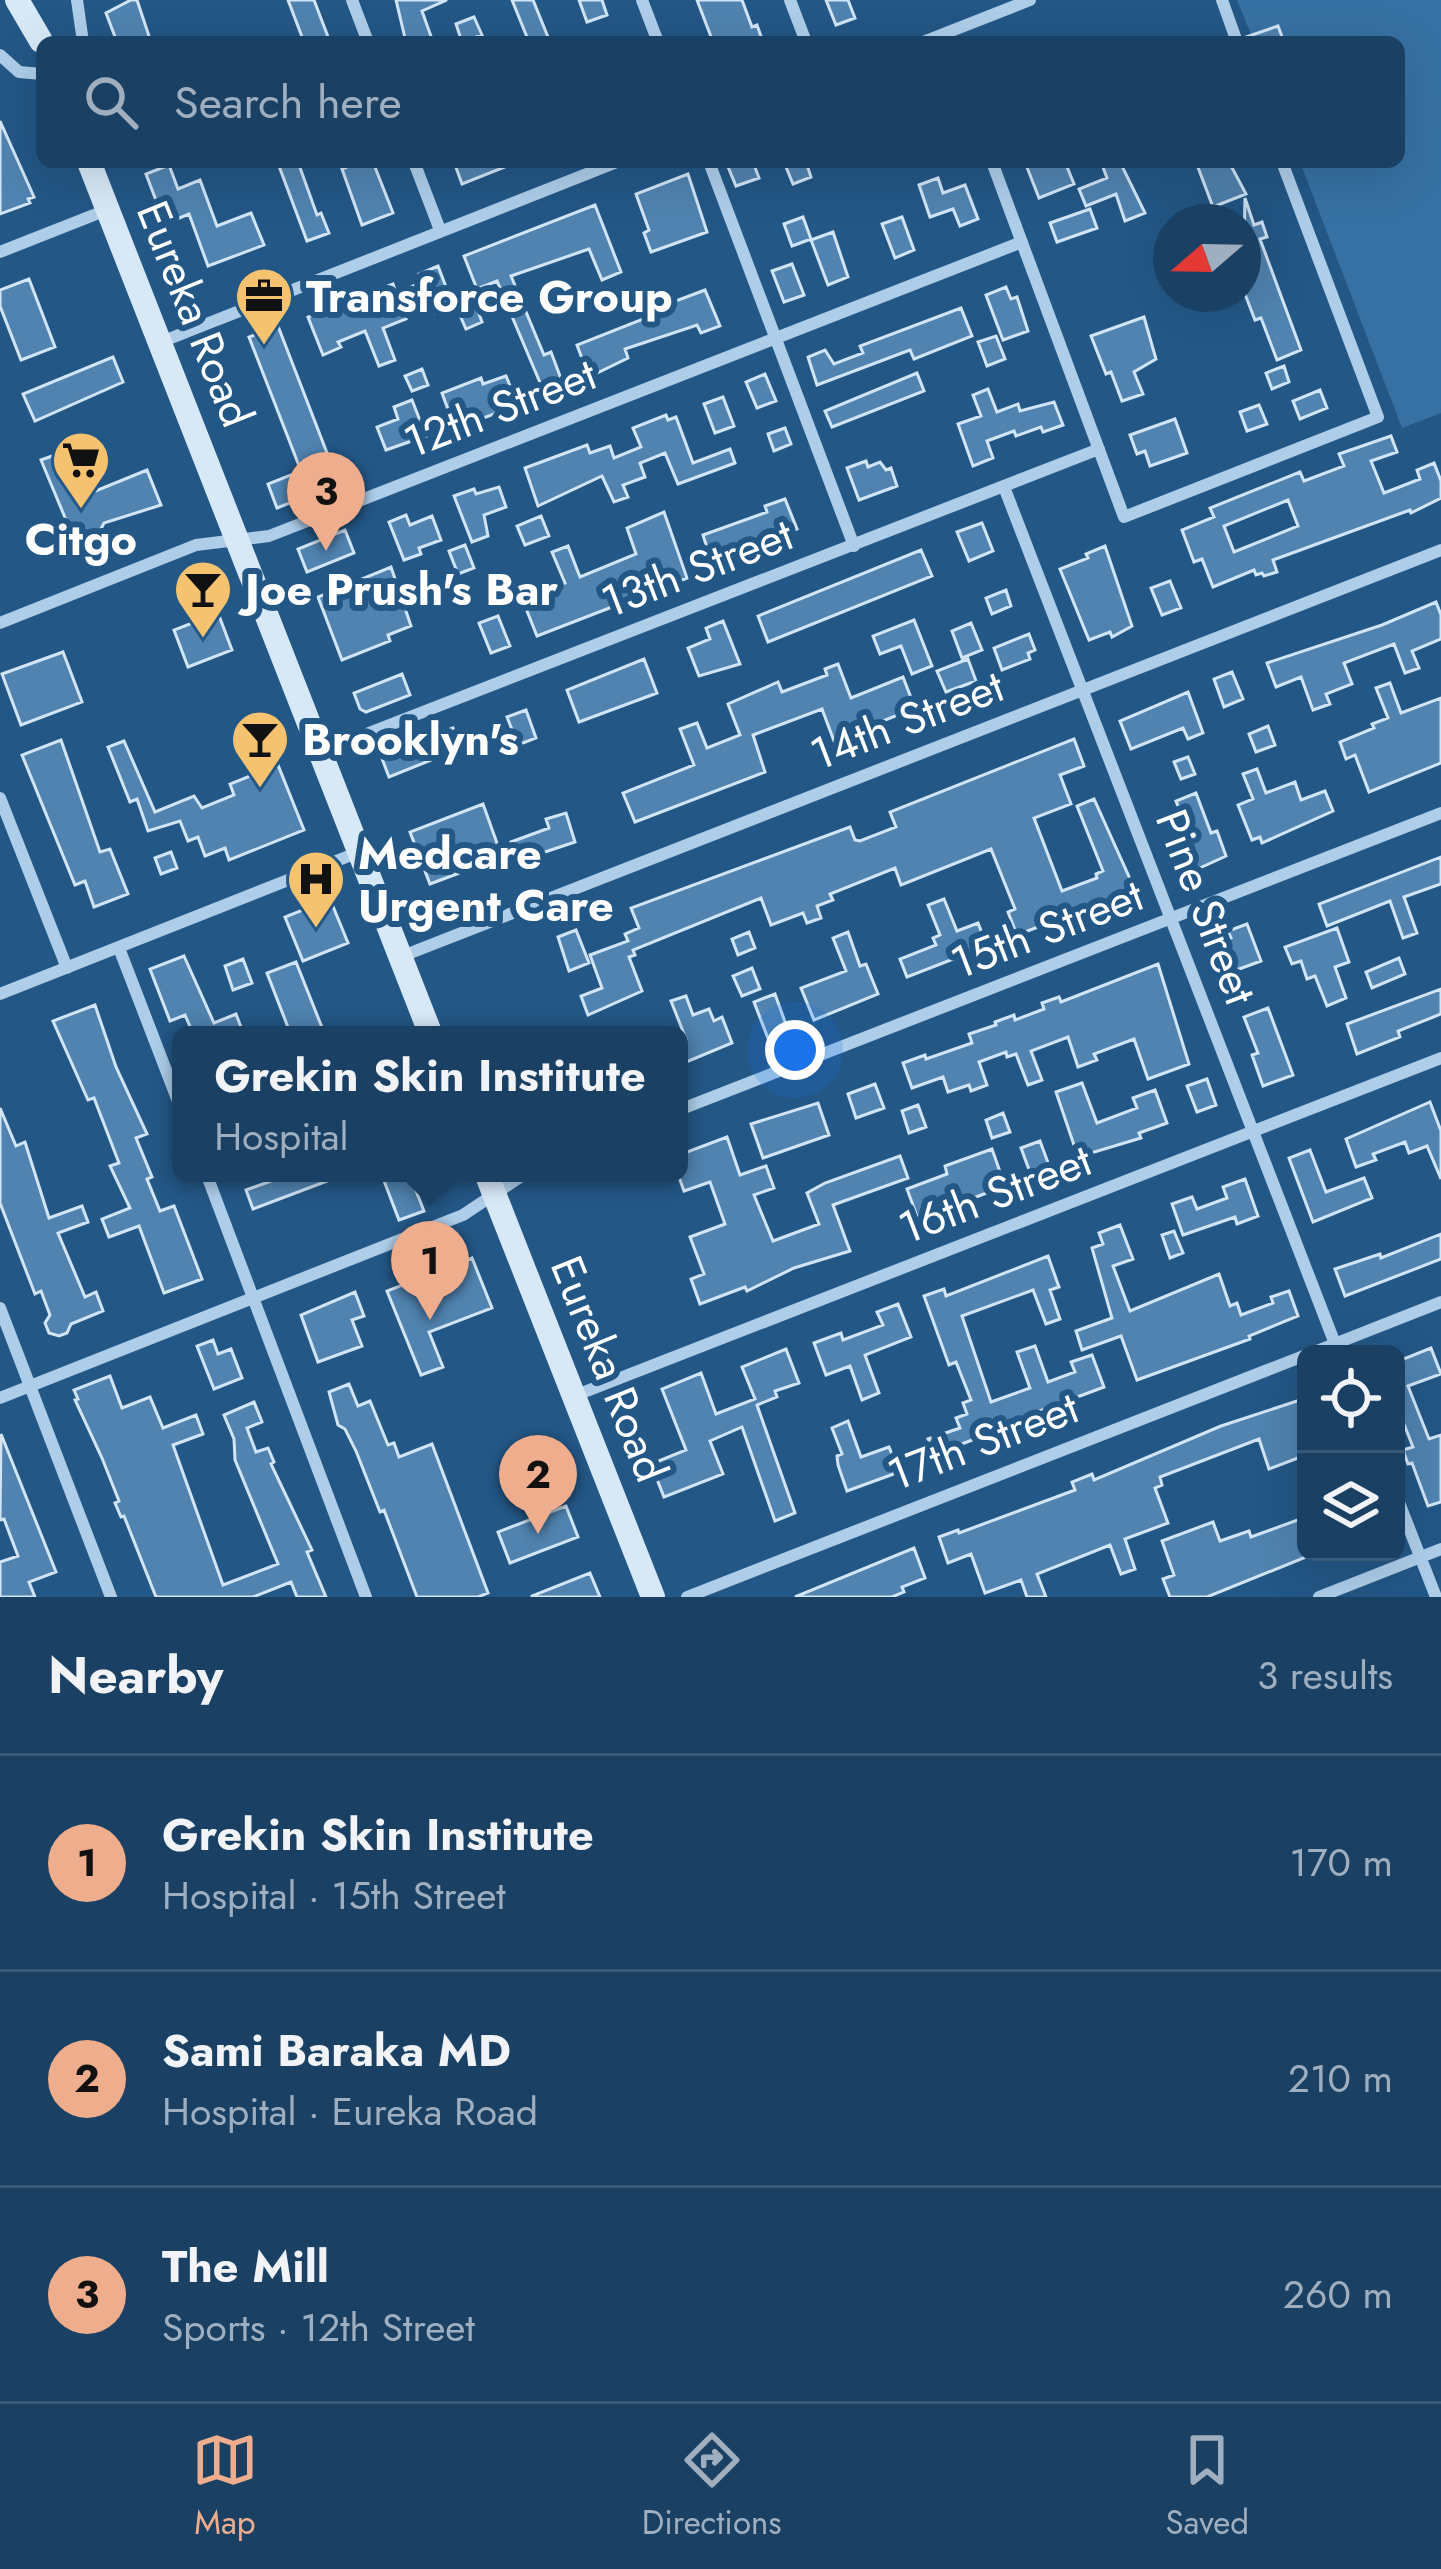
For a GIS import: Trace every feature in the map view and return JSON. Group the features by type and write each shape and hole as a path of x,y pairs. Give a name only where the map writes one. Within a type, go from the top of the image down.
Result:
{"main road":[{"path":"17,0 38,36"},
{"path":"32,0 41,36"},
{"name":"Eureka Road","path":"92,168 427,1026"},
{"name":"Eureka Road","path":"490,1184 653,1597"}],"street":[{"path":"77,0 82,36"},
{"path":"352,0 366,36"},
{"path":"642,0 656,36"},
{"path":"790,0 804,36"},
{"path":"950,36 1030,0"},
{"path":"1222,0 1235,36"},
{"path":"0,55 19,72 36,73"},
{"path":"416,168 440,230"},
{"path":"161,342 601,168"},
{"path":"711,168 854,546"},
{"path":"994,168 1124,517 1378,417 1284,168"},
{"path":"0,252 109,209"},
{"name":"12th Street","path":"0,623 196,545 269,536 1022,242"},
{"name":"13th Street","path":"320,752 1100,449"},
{"name":"Pine Street","path":"1004,487 1335,1345"},
{"name":"14th Street","path":"400,957 1441,550"},
{"path":"0,798 67,968"},
{"name":"15th Street","path":"688,1108 1441,813"},
{"path":"0,994 359,852"},
{"path":"119,948 172,1086"},
{"name":"16th Street","path":"574,1396 1441,1058"},
{"path":"209,1182 367,1597"},
{"path":"0,1397 459,1216 490,1184"},
{"name":"17th Street","path":"1346,1345 1441,1302"},
{"path":"0,1308 111,1597"},
{"name":"17th Street","path":"687,1597 1297,1358"},
{"path":"1405,1517 1436,1597"},
{"path":"1319,1597 1441,1550"}],"shaded area":[{"path":"1237,0 1441,0 1441,413 1402,428 1302,168 1405,168 1405,36 1252,36"}],"building":[{"path":"137,0 149,36 115,36 106,13"},
{"path":"288,0 314,0 328,36 302,36"},
{"path":"396,0 447,0 422,11 431,36 405,36"},
{"path":"512,0 533,0 548,36 527,36"},
{"path":"579,0 602,0 607,15 587,22"},
{"path":"697,0 742,0 752,27 757,25 761,36 711,36"},
{"path":"826,0 848,0 855,18 836,25"},
{"path":"474,17 482,35 460,36 456,24"},
{"path":"1278,26 1282,36 1249,36"},
{"path":"0,121 34,197 0,214"},
{"path":"170,168 178,189 200,180 217,226 251,213 264,245 208,266 189,214 165,224 146,174"},
{"path":"280,168 300,168 317,215 321,213 329,233 307,241"},
{"path":"375,168 393,213 362,225 342,169"},
{"path":"456,168 502,168 462,184"},
{"path":"728,168 755,168 759,178 736,186"},
{"path":"786,168 808,168 811,177 793,184"},
{"path":"1027,168 1067,168 1074,184 1039,198"},
{"path":"1103,168 1123,168 1145,213 1125,221 1116,194 1086,206 1079,189 1107,178"},
{"path":"1198,168 1232,168 1246,194 1212,204"},
{"path":"688,174 707,232 651,252 636,194"},
{"path":"938,178 943,193 965,185 978,219 960,226 953,209 930,217 919,185"},
{"path":"595,205 621,272 602,280 589,249 511,276 544,355 551,352 563,384 544,392 497,281 477,289 464,256"},
{"path":"1090,209 1097,228 1057,242 1050,223"},
{"path":"803,217 811,239 792,246 784,224"},
{"path":"902,217 914,250 895,258 882,224"},
{"path":"833,232 848,277 828,285 811,240"},
{"path":"1261,242 1301,350 1277,360 1261,318 1255,320 1252,312 1261,312"},
{"path":"792,264 804,295 784,302 772,271"},
{"path":"438,266 453,305 435,313 429,298 402,308 406,319 383,328 395,360 379,366 365,331 338,342 341,347 323,355 308,317 393,284 396,293 423,282 419,274"},
{"path":"29,279 55,347 21,360 0,306 0,290"},
{"path":"1006,287 1011,299 1017,297 1028,331 1003,340 986,295"},
{"path":"705,290 720,326 701,333 697,325 625,349 628,358 589,377 577,345"},
{"path":"476,306 482,322 466,329 459,313"},
{"path":"961,308 972,336 914,359 910,350 817,385 808,357 825,350 834,364 863,353 860,346"},
{"path":"1144,317 1156,359 1134,372 1143,394 1122,401 1091,336"},
{"path":"278,326 327,453 311,459 323,490 277,508 268,484 301,471 249,337"},
{"path":"996,336 1005,359 987,366 978,342"},
{"path":"113,357 123,382 35,421 23,394"},
{"path":"1284,366 1289,382 1272,389 1266,373"},
{"path":"422,369 428,385 412,391 405,376"},
{"path":"917,373 924,391 832,427 825,411"},
{"path":"765,374 776,401 757,408 746,382"},
{"path":"506,376 516,400 510,403 512,407 454,426 442,393 481,378 483,384"},
{"path":"988,389 997,412 1018,404 1020,411 1054,402 1063,425 1016,436 1014,431 987,441 993,458 973,466 958,424 981,416 973,395"},
{"path":"1320,390 1327,408 1300,419 1293,401"},
{"path":"723,397 734,426 715,433 704,404"},
{"path":"412,400 426,436 386,450 377,427 398,419 394,407"},
{"path":"1259,405 1267,424 1247,431 1240,412"},
{"path":"666,415 668,420 676,417 693,463 730,449 735,463 678,484 665,453 640,463 645,477 623,485 628,497 614,502 602,476 538,506 525,468 587,445 590,453 610,446 614,458 641,447 633,428"},
{"path":"1175,419 1187,453 1150,466 1145,451 1137,454 1130,435"},
{"path":"785,428 791,444 774,451 768,434"},
{"path":"1391,436 1397,452 1371,461 1384,493 1420,479 1417,470 1434,463 1441,498 1411,513 1273,560 1277,572 1264,576 1254,570 1213,587 1202,559 1194,562 1182,530 1214,517 1210,508 1300,472 1304,481 1344,466 1339,454","holes":["1288,500 1298,526 1234,552 1224,526"]},
{"path":"86,444 93,464 67,474 76,499 147,470 161,505 104,523 98,535 76,544 41,460"},
{"path":"866,461 868,467 880,462 886,470 891,468 897,486 859,500 847,468"},
{"path":"499,487 506,507 484,515 488,536 472,542 454,496"},
{"path":"785,499 797,529 713,567 703,535 767,512 765,506"},
{"path":"664,512 687,578 537,636 521,596 565,583 552,552 568,546 580,577 636,554 627,528"},
{"path":"406,515 410,525 432,516 441,540 404,560 389,522"},
{"path":"541,516 549,536 525,545 517,526"},
{"path":"982,523 993,551 969,561 957,532"},
{"path":"345,530 354,553 307,572 298,549"},
{"path":"465,545 474,568 458,574 449,551"},
{"path":"1105,546 1132,626 1112,637 1110,632 1089,640 1060,569"},
{"path":"921,550 932,576 768,642 758,616"},
{"path":"391,567 411,626 388,635 390,641 342,660 318,597"},
{"path":"1170,581 1181,608 1162,615 1151,588"},
{"path":"1006,590 1011,606 992,614 986,598"},
{"path":"1436,602 1441,639 1412,651 1419,668 1405,673 1394,644 1344,663 1352,684 1326,694 1330,704 1313,710 1301,677 1276,687 1267,663"},
{"name":"Joe Prush's Bar","path":"218,613 232,650 188,667 174,630"},
{"path":"498,616 510,646 491,653 479,623"},
{"path":"914,620 932,666 912,674 901,646 880,654 873,636"},
{"path":"723,621 740,664 699,676 688,648 710,639 706,628"},
{"path":"971,623 982,650 962,658 952,631"},
{"path":"1029,634 1035,650 1028,653 1030,659 1002,670 994,648"},
{"path":"63,652 82,702 21,725 2,674"},
{"path":"644,659 657,693 579,722 567,690"},
{"path":"968,659 976,681 946,692 937,671"},
{"path":"838,664 851,698 903,677 915,708 834,741 822,709 753,735 765,772 635,822 623,793 694,765 680,729 697,723 707,748 740,735 728,704 778,682 782,692 827,675 825,669"},
{"path":"1232,672 1243,699 1224,707 1214,679"},
{"path":"402,674 410,695 366,712 360,709 354,693"},
{"path":"1390,683 1401,713 1441,698 1441,763 1369,792 1355,755 1346,759 1340,742 1388,718 1376,688"},
{"path":"1188,692 1203,733 1188,739 1183,728 1131,749 1120,721"},
{"path":"526,710 536,738 518,745 507,717"},
{"path":"1268,726 1275,745 1256,752 1249,734"},
{"path":"453,728 461,748 389,777 381,756"},
{"path":"1074,739 1084,766 1060,775 1071,804 1034,818 1062,891 1097,878 1103,871 1077,806 1094,799 1135,890 1017,935 1008,912 1015,909 991,849 901,885 895,868 830,894 833,900 817,906 821,918 807,923 803,913 771,925 761,898 633,950 635,955 629,957 642,991 588,1015 581,996 602,988 590,955 628,941 625,934 639,928 631,908 850,827 860,841 896,827 890,812"},
{"path":"61,740 100,852 110,849 128,894 94,907 85,881 75,885 22,755"},
{"path":"124,741 155,812 194,796 202,808 234,795 230,784 278,765 304,830 229,860 225,848 205,856 198,837 188,841 180,821 148,831 137,799 130,802 108,747"},
{"path":"1188,757 1195,774 1181,779 1174,762"},
{"path":"1257,769 1266,793 1295,782 1301,800 1325,791 1333,811 1262,843 1260,837 1252,840 1238,805 1253,799 1243,774"},
{"path":"1196,793 1211,833 1217,831 1226,856 1180,877 1168,844 1190,837 1176,801"},
{"path":"483,804 502,857 430,884 410,832"},
{"path":"566,813 575,842 536,855 539,861 521,868 511,842 549,828 546,819"},
{"path":"171,852 177,868 161,874 155,858"},
{"path":"1441,857 1441,884 1404,897 1417,933 1403,938 1390,901 1327,926 1319,904"},
{"name":"Medcare Urgent Care","path":"330,899 348,943 303,961 285,917"},
{"path":"944,899 957,931 978,923 987,946 907,977 900,959 936,945 933,938 940,935 928,905"},
{"path":"1247,924 1261,961 1220,976 1209,946 1231,938 1228,931"},
{"path":"1337,928 1349,962 1335,967 1346,998 1327,1006 1315,976 1307,979 1301,961 1292,964 1285,947"},
{"path":"576,930 589,963 569,971 558,937"},
{"path":"749,932 755,948 738,955 732,939"},
{"path":"848,932 860,966 866,964 878,994 814,1020 801,988 846,971 833,938"},
{"path":"184,956 214,1023 236,1014 241,1026 190,1026 185,1015 170,1021 150,969"},
{"path":"1399,958 1405,974 1372,988 1366,972"},
{"path":"243,959 252,983 233,990 225,966"},
{"path":"296,962 321,1026 288,1026 267,973"},
{"path":"1158,964 1189,1064 1148,1079 1134,1039 1094,1054 1097,1060 1078,1067 1068,1037 1031,1051 1042,1080 1028,1085 1016,1054 1007,1057 1006,1052 979,1062 987,1085 948,1092 943,1077 912,1088 903,1063 972,1043 969,1034 995,1022 1014,1015 1015,1020 1044,1009 1042,1003 1059,997 1061,1002"},
{"path":"752,968 760,989 742,996 733,976"},
{"path":"1441,989 1441,1014 1357,1054 1347,1024"},
{"path":"775,994 789,1033 769,1041 754,1002"},
{"path":"686,996 693,1015 709,1009 714,1021 722,1017 732,1043 688,1061 688,1026 681,1026 671,1001"},
{"path":"95,1005 116,1067 147,1134 136,1138 152,1177 147,1179 160,1211 174,1206 202,1279 164,1293 139,1226 109,1237 102,1219 130,1208 110,1166 119,1163 94,1098 88,1100 53,1021"},
{"path":"1268,1008 1293,1075 1263,1086 1252,1055 1258,1053 1244,1017"},
{"path":"1207,1079 1216,1105 1197,1112 1187,1086"},
{"path":"1082,1083 1097,1123 1137,1108 1133,1098 1155,1090 1167,1123 1139,1133 1141,1138 1078,1157 1056,1092"},
{"path":"875,1084 884,1108 856,1118 848,1094"},
{"path":"1430,1102 1441,1131 1441,1179 1427,1146 1409,1153 1405,1142 1373,1154 1376,1160 1356,1167 1346,1139"},
{"path":"818,1103 829,1135 763,1158 751,1124"},
{"path":"918,1105 926,1127 909,1133 902,1111"},
{"path":"0,1108 16,1146 25,1142 49,1218 82,1206 88,1222 58,1233 85,1297 96,1292 103,1311 71,1324 59,1336 49,1333 45,1323 50,1315 41,1291 35,1294 0,1203"},
{"path":"1003,1113 1010,1132 992,1138 986,1120"},
{"path":"727,1137 740,1175 766,1166 774,1188 754,1195 773,1241 819,1224 807,1193 825,1183 900,1156 908,1178 833,1205 850,1251 700,1304 691,1279 704,1274 690,1237 725,1224 710,1182 684,1191 681,1182 688,1182 688,1152"},
{"path":"1040,1141 1050,1168 1031,1175 1021,1148"},
{"path":"992,1149 1005,1186 918,1219 907,1189 947,1174 945,1166"},
{"path":"1310,1150 1326,1192 1364,1178 1372,1198 1313,1222 1289,1158"},
{"path":"1245,1179 1258,1216 1237,1224 1235,1217 1183,1235 1172,1204 1192,1197 1197,1209 1227,1198 1223,1187"},
{"path":"269,1182 324,1182 253,1209 246,1190"},
{"path":"384,1182 413,1182 424,1211 399,1220"},
{"path":"1120,1225 1133,1259 1113,1266 1130,1311 1219,1274 1230,1306 1237,1303 1241,1315 1289,1291 1298,1316 1250,1339 1137,1380 1121,1336 1082,1350 1076,1331 1112,1318 1092,1248 1103,1244 1099,1233"},
{"path":"1174,1231 1183,1253 1170,1258 1162,1235"},
{"path":"1441,1234 1441,1259 1345,1296 1335,1269 1380,1254 1381,1258"},
{"path":"1048,1256 1059,1287 1050,1290 1060,1319 1046,1324 1033,1290 962,1316 991,1402 1030,1388 1017,1352 1035,1346 1048,1382 1075,1372 1071,1362 1092,1355 1104,1387 986,1431 988,1434 954,1447 957,1457 937,1464 928,1439 960,1428 956,1418 967,1414 963,1403 971,1400 956,1362 949,1365 924,1296 944,1289 946,1296"},
{"path":"472,1258 492,1308 429,1332 443,1367 421,1375 387,1291"},
{"path":"355,1292 364,1316 352,1320 362,1346 318,1362 301,1315"},
{"path":"898,1304 911,1337 865,1355 879,1393 862,1400 850,1366 826,1375 814,1343 841,1333 843,1340 883,1325 877,1312"},
{"path":"213,1340 218,1354 231,1349 242,1378 214,1389 197,1346"},
{"path":"1431,1348 1441,1374 1408,1386 1429,1439 1441,1435 1441,1502 1428,1506 1405,1456 1405,1449 1413,1447 1405,1427 1405,1359"},
{"path":"786,1349 799,1383 775,1391 777,1397 757,1405 795,1513 775,1521 742,1427 710,1441 723,1474 664,1497 651,1464 686,1450 662,1389 701,1373 716,1414 755,1399 742,1367"},
{"path":"110,1376 122,1408 150,1397 163,1428 196,1415 203,1434 173,1445 223,1585 278,1564 235,1460 234,1439 224,1415 254,1402 262,1422 247,1428 256,1452 268,1448 312,1550 307,1552 326,1597 297,1597 291,1582 253,1597 156,1597 75,1400 74,1390"},
{"path":"349,1384 358,1406 370,1401 388,1445 394,1443 399,1457 432,1444 488,1593 417,1597 384,1510 380,1512 356,1451 338,1425 329,1392"},
{"path":"1297,1401 1297,1458 1269,1469 1259,1439 1160,1477 1162,1485 1155,1488 1168,1523 1125,1539 1135,1569 1121,1574 1110,1545 1037,1574 1046,1597 1027,1597 1021,1580 985,1593 971,1554 948,1563 939,1537 1075,1490 1072,1482 1092,1474 1094,1480 1221,1426"},
{"path":"848,1421 861,1457 889,1447 899,1472 847,1491 838,1465 837,1456 842,1454 832,1428"},
{"path":"1,1434 56,1572 29,1582 35,1597 0,1597 0,1562 18,1556 4,1519 0,1520"},
{"path":"566,1506 578,1537 510,1563 498,1532"},
{"path":"1297,1520 1297,1561 1207,1597 1170,1597 1163,1579 1174,1575 1162,1541 1213,1522 1220,1541 1249,1531 1251,1537"},
{"path":"914,1548 925,1578 902,1587 904,1592 892,1597 795,1597"},
{"path":"590,1573 600,1597 532,1597 532,1596"}],"place":[{"name":"Transforce Group","path":"264,347"},
{"name":"Citgo","path":"81,511"},
{"name":"The Mill","path":"326,551"},
{"name":"Joe Prush's Bar","path":"203,640"},
{"name":"Brooklyn's","path":"260,790"},
{"name":"Medcare Urgent Care","path":"316,930"},
{"name":"Grekin Skin Institute","path":"430,1320"},
{"name":"Sami Baraka MD","path":"538,1534"}]}
